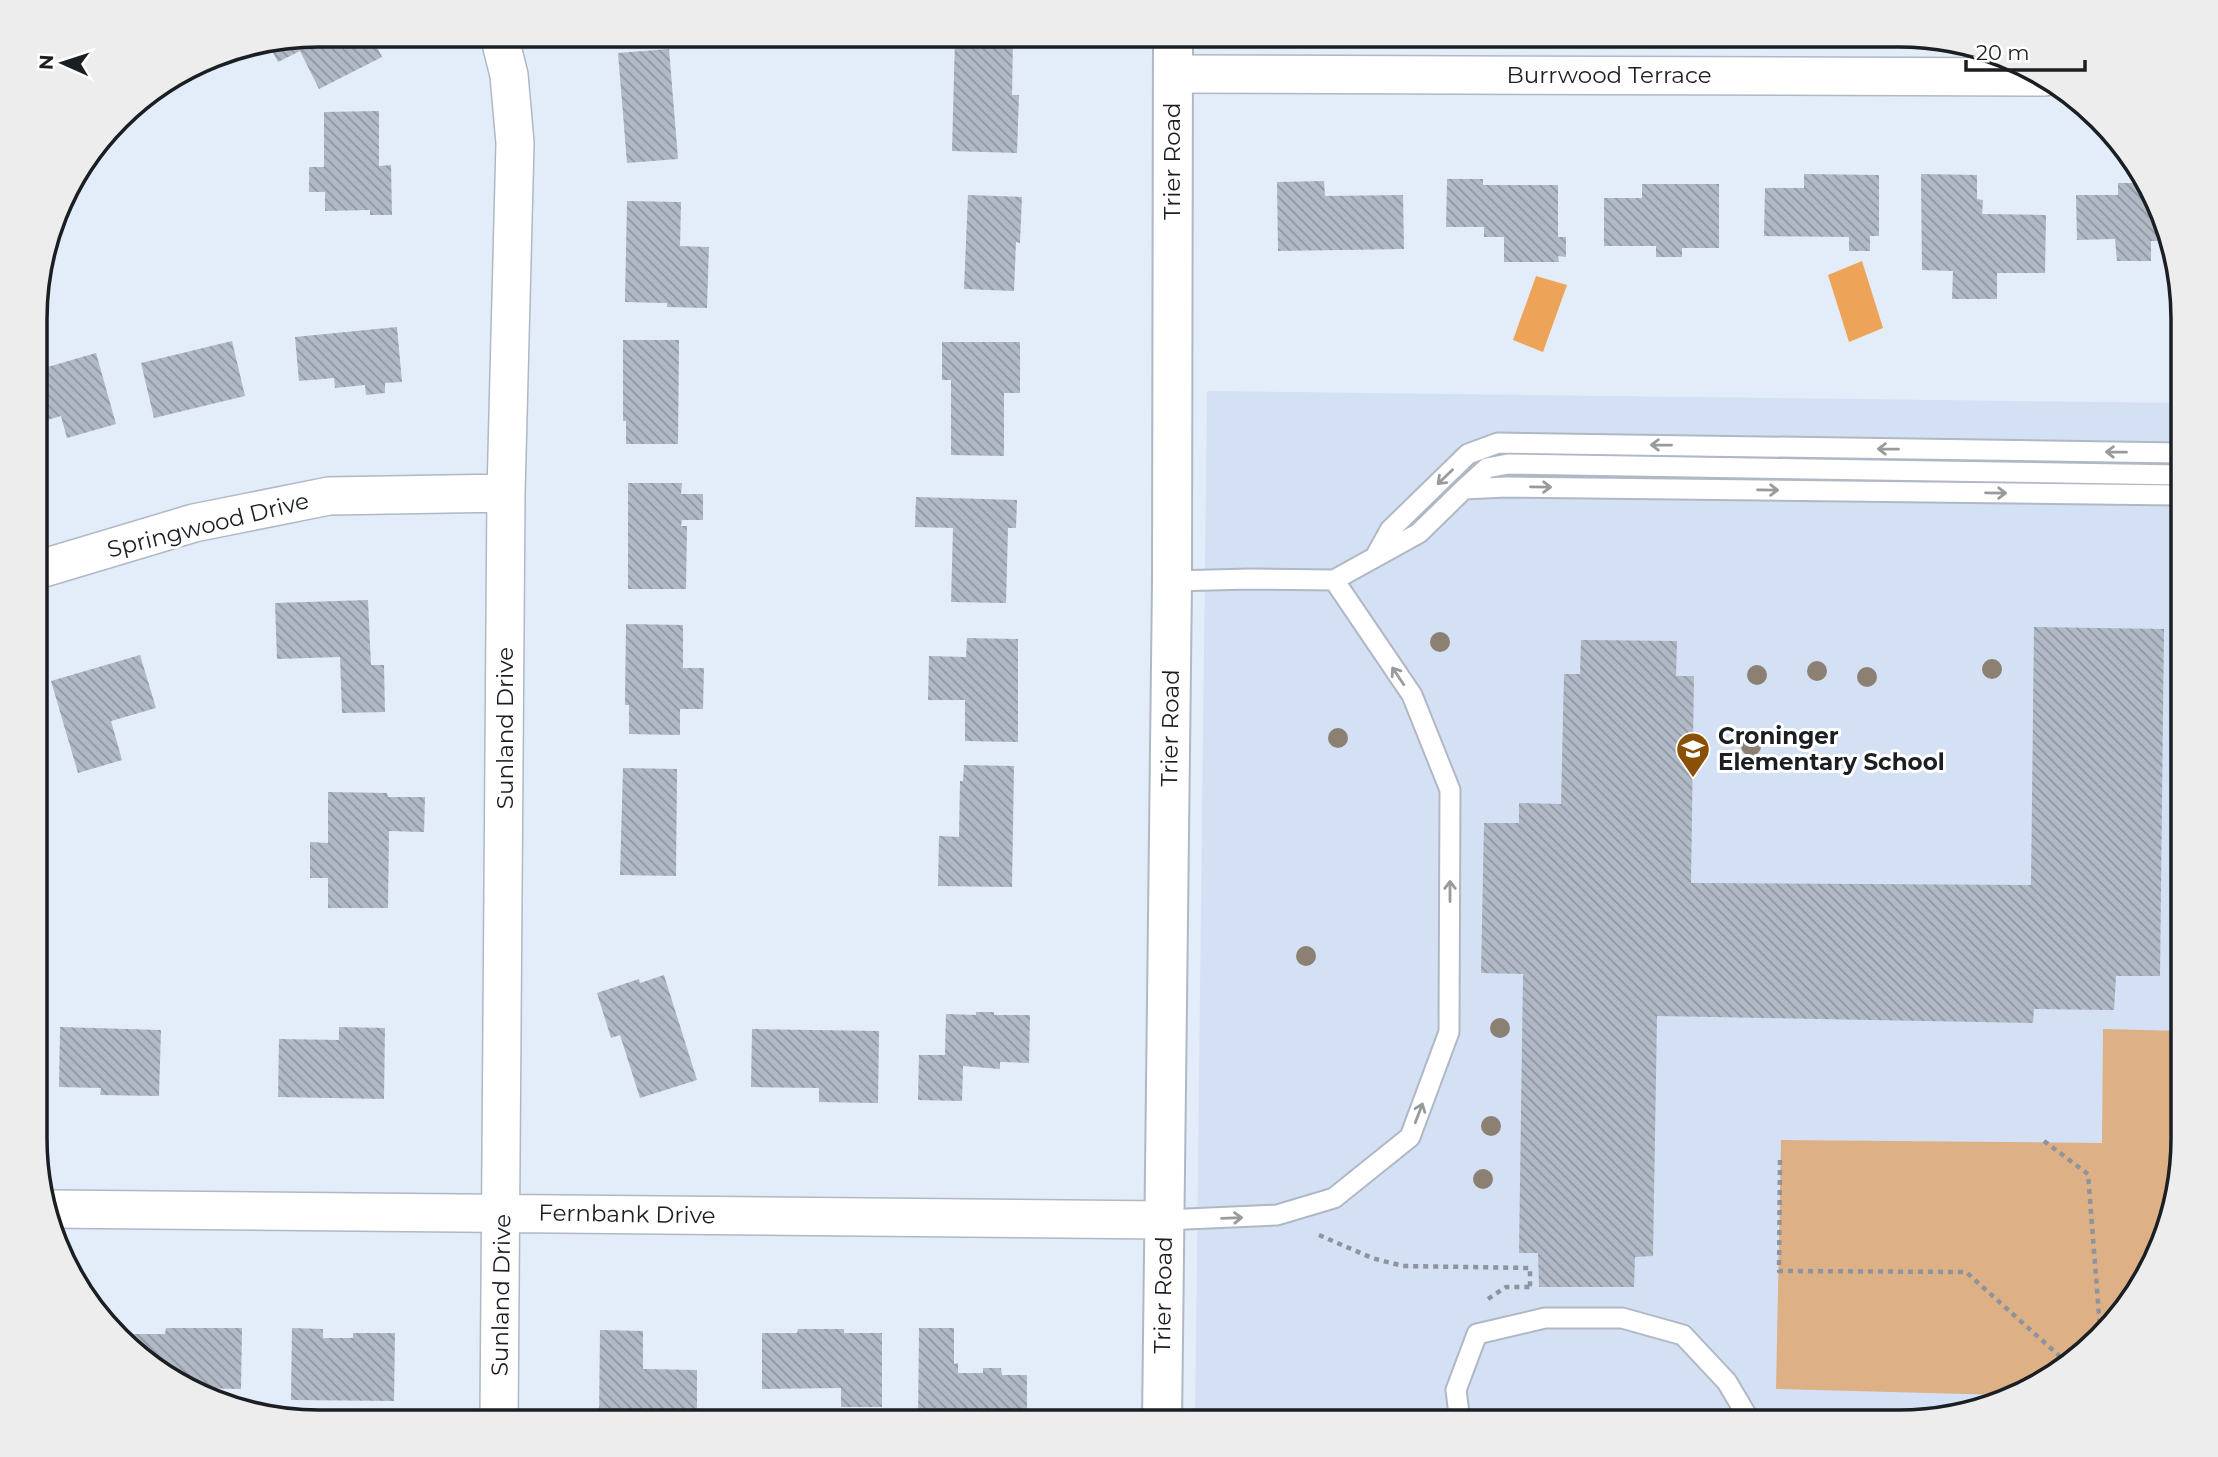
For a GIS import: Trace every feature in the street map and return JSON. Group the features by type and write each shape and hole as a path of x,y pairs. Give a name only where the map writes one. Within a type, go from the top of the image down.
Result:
{"street":[{"name":"Sunland Drive","path":"499,1410 506,494 515,144 509,75 502,47"},
{"name":"Trier Road","path":"1162,1410 1172,582 1173,47"},
{"name":"Burrwood Terrace","path":"1173,74 2022,77"},
{"name":"Springwood Drive","path":"47,566 194,523 329,496 506,494"},
{"name":"Fernbank Drive","path":"57,1209 1164,1220"}],"lane":[{"path":"1374,558 1390,530 1468,454 1498,443 2171,453"},
{"path":"1172,582 1334,580 1419,533 1487,468 1508,464 2171,475"},
{"path":"1464,489 1506,487 2171,495"},
{"path":"1164,1220 1277,1215 1334,1198 1410,1137 1449,1032 1450,790 1412,695 1334,580"},
{"path":"1458,1410 1456,1390 1477,1334 1545,1318 1622,1318 1683,1335 1727,1382 1743,1410"}],"path":[{"path":"2044,1141 2088,1174 2099,1321"},
{"path":"1780,1160 1779,1271 1966,1272 2060,1356"},
{"path":"1277,1215 1373,1258 1403,1266 1530,1268 1530,1287"}],"shaded area":[{"path":"1862,261 1883,328 1849,342 1828,275"},
{"path":"1536,276 1567,285 1543,352 1513,340"},
{"name":"Croninger Elementary School","path":"1207,391 2171,403 2170,1155 2166,1190 2143,1258 2125,1289 2091,1330 2050,1364 2019,1382 1951,1405 1916,1409 1195,1410"},
{"path":"2103,1029 2171,1031 2170,1155 2166,1190 2150,1242 2125,1289 2103,1317 2078,1342 2050,1364 2019,1382 1987,1395 1776,1389 1781,1140 2102,1143"}],"building":[{"path":"320,47 377,47 382,57 319,89 300,51 278,62 272,51"},
{"path":"955,47 1013,47 1012,95 1019,95 1017,153 952,151"},
{"path":"669,49 678,159 627,163 618,53"},
{"path":"379,111 379,166 391,165 392,215 370,215 370,210 325,211 325,192 309,192 309,167 324,167 324,112"},
{"path":"1804,174 1879,175 1879,236 1870,236 1870,251 1849,251 1849,237 1764,236 1765,188 1804,188"},
{"path":"1921,174 1977,175 1977,199 1983,200 1982,214 2046,215 2045,273 1997,273 1997,299 1952,299 1953,271 1922,270"},
{"path":"1447,179 1483,179 1483,185 1558,185 1558,237 1566,237 1566,257 1558,256 1559,262 1504,262 1504,237 1484,237 1484,227 1446,227"},
{"path":"1324,181 1325,196 1403,195 1404,249 1278,251 1277,182"},
{"path":"2118,183 2133,183 2143,199 2159,241 2151,241 2151,261 2117,261 2115,239 2077,240 2076,195 2118,195"},
{"path":"1642,184 1719,184 1719,248 1682,248 1682,257 1656,257 1656,246 1604,246 1604,198 1642,198"},
{"path":"968,195 1022,197 1020,243 1016,242 1014,291 964,289"},
{"path":"627,201 681,202 680,246 709,247 707,308 625,302"},
{"path":"397,327 402,382 385,383 385,393 366,395 365,385 335,388 334,378 299,381 295,337"},
{"path":"623,340 679,340 678,444 626,444 626,421 623,421"},
{"path":"232,341 245,396 154,418 141,363"},
{"path":"942,342 1020,342 1020,393 1004,393 1004,456 951,455 951,380 942,380"},
{"path":"96,353 116,424 67,438 61,416 47,420 47,367"},
{"path":"628,483 682,483 681,494 703,494 703,520 682,520 681,526 687,526 686,589 628,589"},
{"path":"916,497 1017,500 1016,528 1008,528 1006,603 951,602 953,528 915,527"},
{"path":"368,600 371,665 384,665 385,712 342,713 340,657 277,659 275,603"},
{"path":"626,624 683,625 683,668 704,668 703,709 680,709 680,735 629,734 629,705 625,705"},
{"name":"Croninger Elementary School","path":"2034,627 2164,629 2160,976 2116,976 2114,1010 2034,1009 2033,1023 1657,1016 1653,1256 1635,1257 1634,1287 1539,1287 1538,1253 1519,1253 1523,974 1481,973 1484,823 1519,823 1519,803 1561,804 1564,674 1580,674 1581,640 1677,641 1676,676 1694,676 1691,883 2031,885"},
{"path":"967,638 1018,639 1018,742 965,741 965,700 928,700 929,656 966,657"},
{"path":"140,655 156,708 111,721 122,760 78,773 51,681"},
{"path":"964,765 1014,766 1012,887 938,886 939,836 959,837 960,781 963,781"},
{"path":"623,768 677,769 676,876 620,875"},
{"path":"328,792 425,797 424,832 389,831 388,908 328,908 328,878 310,878 310,842 328,843"},
{"path":"664,975 697,1080 640,1098 620,1035 611,1038 597,993 639,979 640,983"},
{"path":"976,1012 1030,1015 1029,1063 1000,1062 1000,1069 963,1066 962,1101 918,1100 919,1055 945,1055 946,1014 976,1015"},
{"path":"60,1027 161,1030 159,1096 100,1095 101,1088 59,1087"},
{"path":"339,1027 385,1028 384,1099 278,1097 279,1039 339,1040"},
{"path":"752,1029 879,1031 878,1103 819,1102 819,1088 751,1087"},
{"path":"166,1328 242,1328 241,1389 214,1388 199,1382 168,1364 131,1334 165,1334"},
{"path":"292,1328 323,1329 323,1338 353,1338 353,1333 395,1333 394,1401 291,1400"},
{"path":"919,1328 954,1328 954,1364 958,1363 958,1373 983,1373 983,1368 1001,1368 1002,1375 1027,1375 1027,1410 918,1410"},
{"path":"798,1329 844,1329 844,1333 882,1333 882,1407 841,1407 841,1388 762,1389 762,1333 797,1333"},
{"path":"600,1330 643,1331 643,1369 697,1370 697,1410 599,1410"}],"place":[{"name":"Croninger Elementary School","path":"1693,779"}]}
